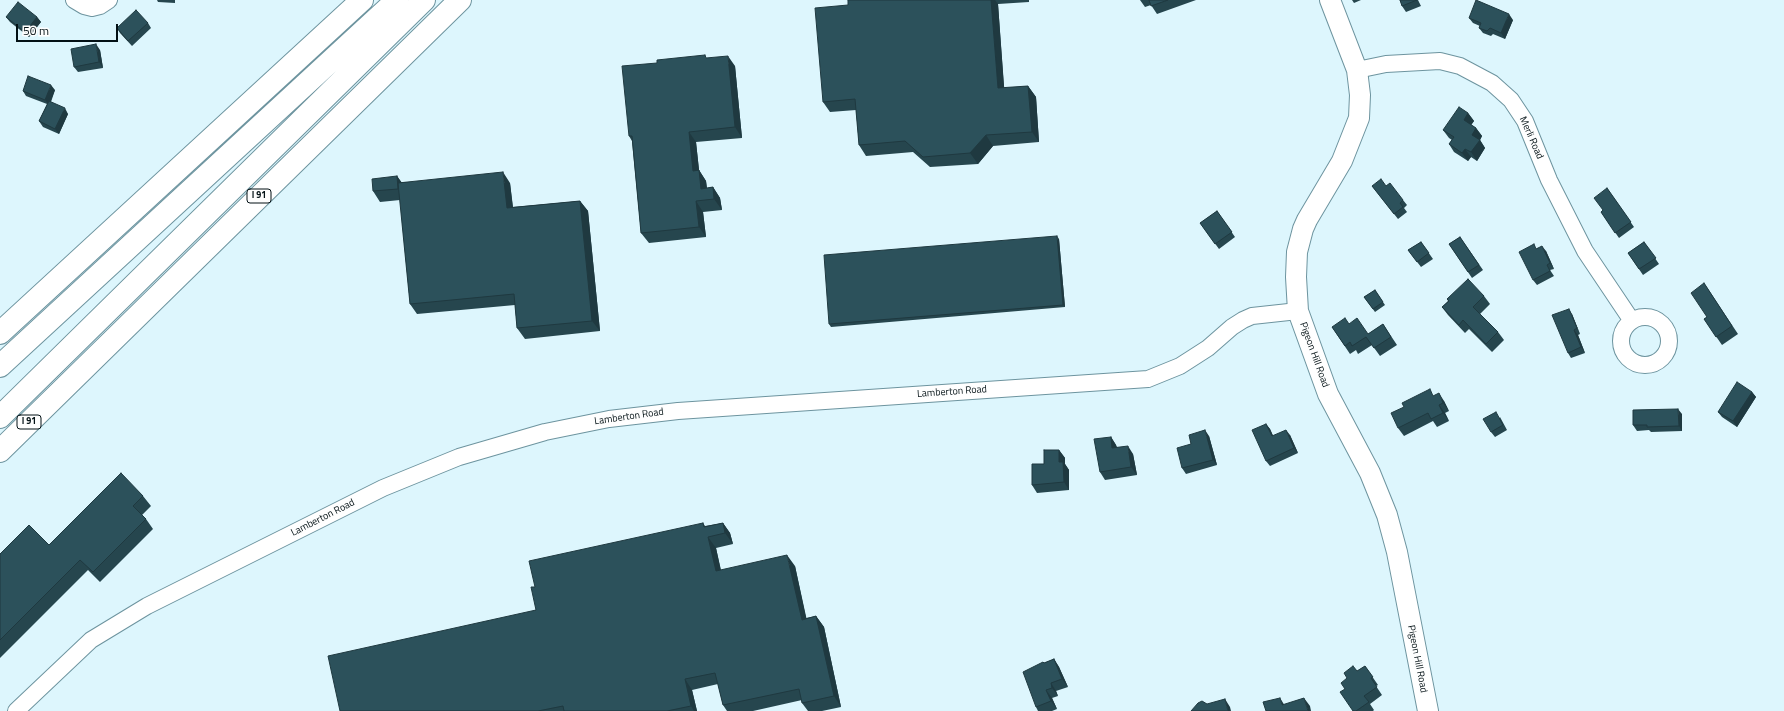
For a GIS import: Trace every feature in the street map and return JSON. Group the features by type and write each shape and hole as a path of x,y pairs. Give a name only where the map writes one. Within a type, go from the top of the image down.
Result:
{"highway":[{"path":"0,333 362,0"},
{"path":"0,366 397,0"},
{"path":"0,416 424,0"},
{"name":"I 91","path":"0,451 460,0"},
{"path":"0,378 15,362 31,337"},
{"path":"0,410 28,388"}],"street":[{"path":"74,0 84,6 92,8 100,6 109,0"},
{"name":"Pigeon Hill Road","path":"1330,0 1357,70 1360,95 1359,118 1342,161 1307,220 1297,252 1296,277 1298,311 1328,394 1370,473 1387,516 1397,552 1428,711"},
{"name":"Merli Road","path":"1357,70 1386,64 1440,61 1460,66 1492,83 1510,100 1525,121 1549,180 1585,251 1632,321"},
{"name":"Lamberton Road","path":"16,711 91,640 147,606 383,488 459,457 545,432 617,418 678,411 1148,378 1180,366 1208,348 1232,327 1243,320 1252,316 1298,311"}],"building":[{"path":"848,0 991,0 998,88 1028,86 1032,132 986,135 970,153 923,157 905,141 859,145 855,99 823,102 815,8 848,5"},
{"path":"1149,0 1168,0 1151,6"},
{"path":"1400,0 1417,0 1402,6"},
{"path":"1476,0 1509,14 1501,33 1490,28 1487,31 1479,28 1481,23 1469,18"},
{"path":"18,2 37,17 25,32 6,17"},
{"path":"136,10 148,23 128,41 117,28"},
{"path":"96,44 99,62 74,67 71,49"},
{"path":"705,55 706,58 728,56 735,127 689,132 693,171 699,170 701,189 713,187 714,199 696,201 699,227 641,233 632,136 629,136 622,66 657,63 657,60"},
{"path":"28,76 51,85 45,100 23,91"},
{"path":"49,101 65,108 55,129 39,121"},
{"path":"1459,107 1468,113 1464,120 1476,128 1472,135 1480,140 1471,152 1465,149 1462,153 1449,144 1454,137 1443,130"},
{"path":"503,172 507,208 580,201 592,321 517,328 514,294 410,304 398,183"},
{"path":"397,176 398,189 373,191 372,179"},
{"path":"1381,179 1386,186 1390,183 1403,200 1400,203 1403,207 1394,214 1372,186"},
{"path":"1607,188 1631,222 1615,233 1601,212 1603,210 1594,198"},
{"path":"1217,211 1232,232 1215,244 1200,223"},
{"path":"1057,236 1063,305 829,324 824,255"},
{"path":"1460,237 1479,265 1468,272 1449,244"},
{"path":"1421,242 1429,253 1417,262 1408,250"},
{"path":"1644,242 1656,258 1639,269 1628,253"},
{"path":"1534,244 1536,249 1542,246 1550,263 1547,265 1550,271 1533,280 1519,252"},
{"path":"1468,279 1484,296 1473,307 1498,332 1486,344 1463,320 1459,325 1442,307 1449,301 1447,299"},
{"path":"1704,283 1732,326 1716,337 1704,319 1707,317 1691,293"},
{"path":"1375,290 1383,302 1373,309 1364,297"},
{"path":"1569,309 1577,328 1574,330 1581,347 1568,353 1552,315"},
{"path":"1345,318 1349,324 1357,318 1368,334 1383,324 1391,337 1374,348 1366,337 1352,346 1350,342 1345,346 1332,327"},
{"path":"1737,382 1752,392 1733,421 1718,412"},
{"path":"1430,389 1433,396 1439,393 1443,403 1439,405 1443,413 1431,419 1428,413 1398,428 1391,413 1404,407 1402,403"},
{"path":"1678,409 1679,426 1647,427 1647,425 1633,425 1633,410"},
{"path":"1496,412 1503,425 1491,432 1483,419"},
{"path":"1266,424 1272,436 1286,430 1294,448 1266,461 1252,430"},
{"path":"1205,430 1213,460 1182,468 1177,448 1191,444 1189,435"},
{"path":"1111,437 1112,448 1128,446 1131,467 1100,472 1094,439"},
{"path":"1044,450 1059,450 1059,462 1063,462 1064,482 1032,485 1032,464 1044,464"},
{"path":"121,473 143,496 133,506 146,519 93,572 80,560 0,640 0,554 29,525 49,545"},
{"path":"703,523 704,527 723,523 725,533 708,537 716,571 787,555 802,620 816,616 834,696 802,703 799,689 723,705 715,673 685,679 691,706 667,711 564,711 563,706 538,711 340,711 328,656 536,610 531,587 535,587 529,561"},
{"path":"1054,659 1062,679 1051,683 1052,688 1046,690 1051,701 1036,707 1023,672 1043,662 1044,663"},
{"path":"1353,666 1357,671 1365,666 1373,677 1371,678 1377,687 1364,696 1369,702 1356,711 1353,711 1340,692 1345,689 1341,683 1347,678 1344,673"},
{"path":"1280,698 1282,705 1304,698 1308,711 1266,711 1263,702"},
{"path":"1225,699 1228,711 1191,711 1198,703 1202,701 1207,704"}]}
